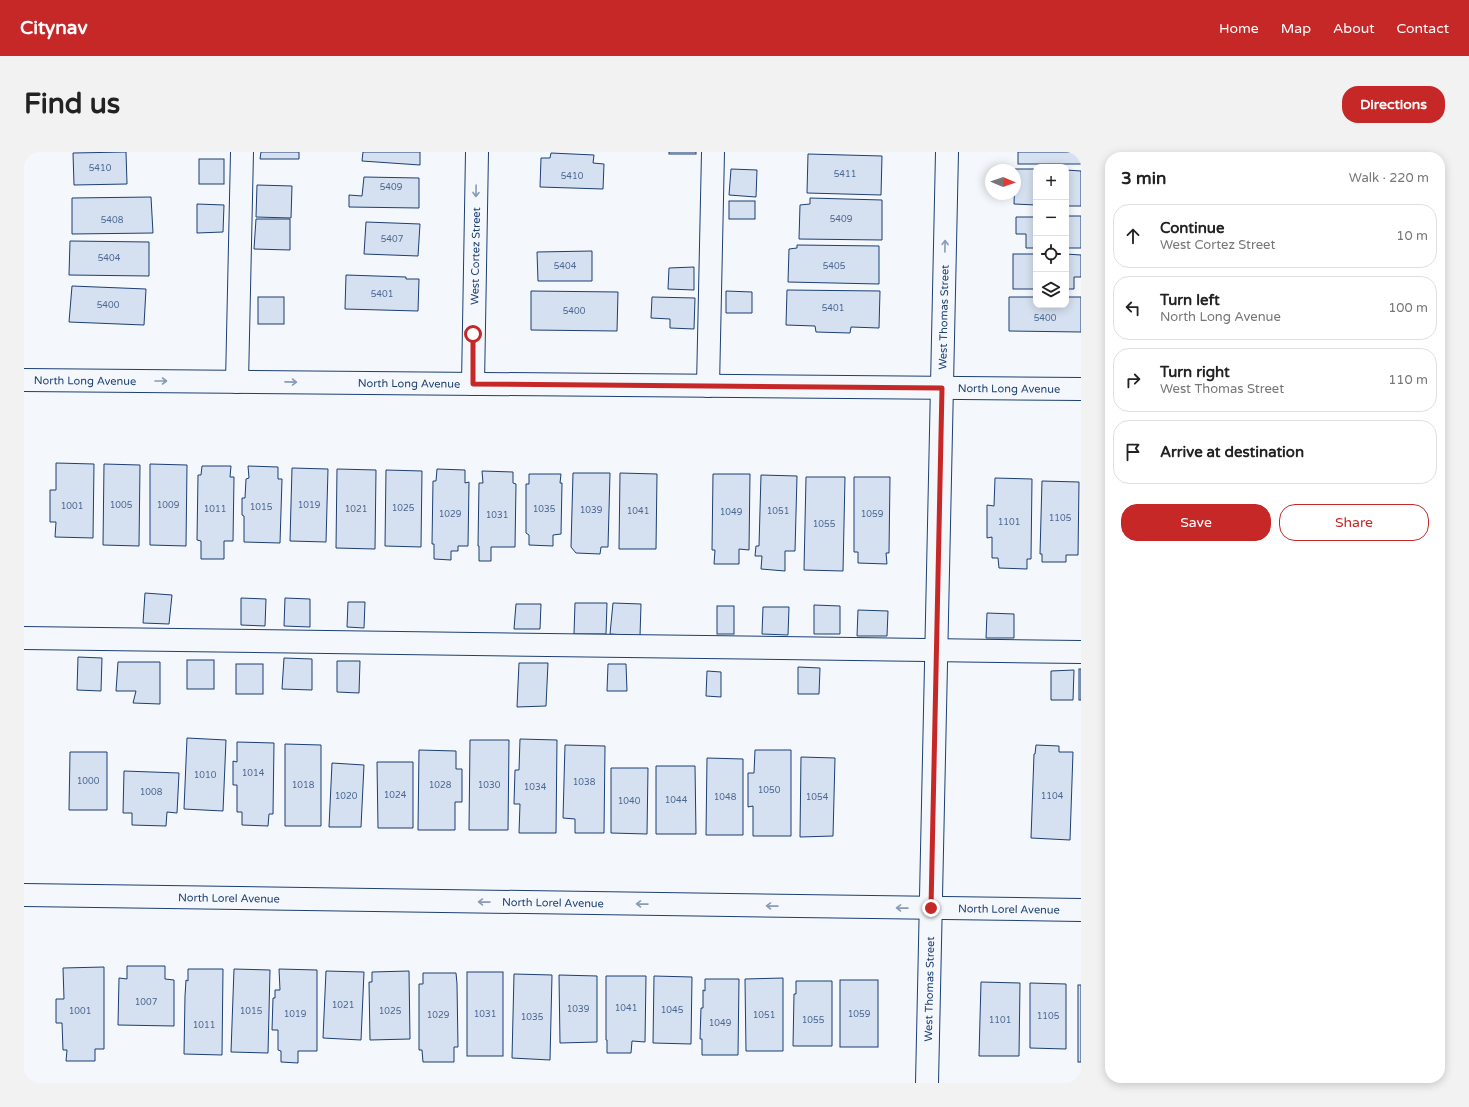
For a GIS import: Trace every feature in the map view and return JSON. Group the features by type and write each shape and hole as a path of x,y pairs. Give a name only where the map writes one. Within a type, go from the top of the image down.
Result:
{"street":[{"path":"237,382 242,152"},
{"name":"West Cortez Street","path":"473,384 477,152"},
{"path":"708,386 713,152"},
{"name":"West Thomas Street","path":"927,1083 947,152"},
{"name":"North Long Avenue","path":"24,380 1081,389"},
{"path":"24,638 1081,652"},
{"name":"North Lorel Avenue","path":"24,895 1081,910"}],"building":[{"path":"126,152 127,184 74,185 73,153"},
{"path":"261,152 299,152 299,159 260,159"},
{"path":"363,152 420,152 420,165 362,161"},
{"path":"669,152 696,152 696,154 669,154"},
{"path":"1018,152 1081,152 1081,164 1018,164"},
{"path":"551,153 594,155 593,163 604,164 603,189 540,187 541,158 550,158"},
{"path":"808,154 882,156 881,195 807,193"},
{"path":"199,159 224,159 224,184 199,184"},
{"path":"731,169 757,170 756,197 729,195"},
{"path":"1021,169 1033,169 1033,205 1014,204 1014,200 1021,200"},
{"path":"1069,170 1081,171 1081,206 1069,206"},
{"path":"364,177 419,178 419,208 349,207 349,195 362,196"},
{"path":"257,185 292,186 291,218 256,217"},
{"path":"151,197 153,233 72,234 72,198"},
{"path":"810,198 882,200 882,240 799,239 800,205 810,204"},
{"path":"729,201 755,201 755,219 729,219"},
{"path":"197,204 224,205 223,232 197,233"},
{"path":"1069,216 1081,216 1081,248 1069,248"},
{"path":"1016,217 1033,217 1033,248 1026,248 1026,234 1016,234"},
{"path":"256,219 290,219 290,250 254,249"},
{"path":"366,222 420,224 418,256 364,254"},
{"path":"70,241 149,242 149,276 69,275"},
{"path":"797,245 879,246 879,284 788,282 789,249 797,248"},
{"path":"592,251 592,281 538,281 537,252"},
{"path":"1013,254 1033,254 1033,289 1013,289"},
{"path":"1069,254 1081,255 1081,277 1074,277 1074,289 1069,289"},
{"path":"694,267 694,290 668,289 669,268"},
{"path":"346,275 406,277 406,279 419,279 418,311 345,309"},
{"path":"72,286 146,289 144,325 69,322"},
{"path":"787,290 880,291 879,328 851,327 850,333 816,332 815,326 786,325"},
{"path":"531,291 618,292 617,331 531,330"},
{"path":"726,291 752,292 752,313 726,313"},
{"path":"258,297 284,297 284,324 258,324"},
{"path":"652,297 695,298 694,329 670,328 670,319 651,318"},
{"path":"1009,297 1033,297 1033,308 1069,308 1069,297 1081,297 1081,332 1009,331"},
{"path":"56,463 94,464 93,538 55,537 56,522 50,522 50,490 56,490"},
{"path":"104,464 140,465 139,546 103,545"},
{"path":"150,464 187,465 186,546 150,545"},
{"path":"202,466 231,466 230,477 234,477 233,541 224,541 224,559 201,559 201,541 197,540 198,475 201,475"},
{"path":"248,466 278,467 278,479 282,479 280,543 244,542 242,498 245,498 246,479 249,478"},
{"path":"292,468 328,469 326,542 290,541"},
{"path":"337,469 376,470 375,549 336,548"},
{"path":"437,469 465,470 465,483 469,482 468,546 458,546 458,551 451,551 451,560 434,559 434,544 432,544 433,481 436,481"},
{"path":"386,470 422,471 421,547 385,546"},
{"path":"482,471 513,472 513,483 516,484 515,547 491,547 491,561 479,561 479,483 483,483"},
{"path":"573,473 610,473 608,547 601,547 600,554 576,553 571,547"},
{"path":"620,473 657,474 656,549 619,549"},
{"path":"529,474 561,474 561,534 553,535 553,546 529,545 529,535 526,533 526,484 529,484"},
{"path":"713,474 750,474 749,550 739,549 739,564 714,564 715,550 712,550"},
{"path":"761,475 797,476 795,551 785,551 785,571 761,569 762,556 755,556 756,546 759,546"},
{"path":"806,477 845,477 843,571 804,570"},
{"path":"854,477 890,477 889,553 886,553 887,564 858,563 858,552 854,552"},
{"path":"995,478 1032,479 1031,559 1027,559 1027,569 999,568 998,558 992,558 992,537 987,538 987,505 994,506"},
{"path":"1042,481 1079,482 1078,555 1066,555 1066,562 1042,562 1042,554 1040,554"},
{"path":"145,593 172,595 169,624 143,623"},
{"path":"241,598 266,599 265,626 241,625"},
{"path":"285,598 310,599 310,627 284,626"},
{"path":"348,602 365,602 364,628 347,627"},
{"path":"575,603 607,603 606,634 574,634"},
{"path":"613,603 641,604 640,636 610,634"},
{"path":"516,604 541,604 540,629 514,629"},
{"path":"814,605 840,606 840,634 814,634"},
{"path":"717,606 734,606 734,634 717,634"},
{"path":"763,607 789,607 788,635 762,634"},
{"path":"858,610 888,611 887,636 857,636"},
{"path":"987,613 1014,614 1014,638 986,638"},
{"path":"78,657 102,658 101,691 77,690"},
{"path":"284,658 312,659 312,690 282,689"},
{"path":"187,660 214,660 214,689 187,689"},
{"path":"337,661 360,661 359,693 337,692"},
{"path":"118,662 160,662 160,704 133,703 136,691 116,691"},
{"path":"519,663 548,663 546,706 517,707"},
{"path":"236,664 263,664 263,694 236,694"},
{"path":"608,664 626,664 627,691 607,691"},
{"path":"798,667 820,668 819,694 798,694"},
{"path":"1079,669 1081,669 1081,700 1079,700"},
{"path":"1074,670 1073,700 1051,700 1051,671"},
{"path":"707,671 721,672 721,697 706,696"},
{"path":"187,738 226,740 223,811 184,809"},
{"path":"520,739 557,740 556,833 519,833 520,804 514,804 515,770 519,770"},
{"path":"470,740 509,740 508,830 469,830"},
{"path":"237,742 274,743 273,814 269,814 268,826 242,825 242,812 237,812 237,785 233,785 233,761 237,762"},
{"path":"285,744 321,745 321,826 285,826"},
{"path":"565,745 605,746 604,833 575,833 575,819 563,818"},
{"path":"1036,745 1059,746 1059,752 1073,752 1070,840 1031,838 1034,754"},
{"path":"419,750 456,751 456,769 462,769 462,802 455,802 455,830 418,830"},
{"path":"755,750 791,750 791,836 753,836 753,806 748,807 748,773 754,773"},
{"path":"70,752 107,752 107,810 69,810"},
{"path":"801,757 835,758 833,836 800,837"},
{"path":"707,758 743,759 743,835 706,835"},
{"path":"377,762 413,762 413,828 378,828"},
{"path":"332,763 364,765 361,827 329,827"},
{"path":"656,766 695,766 696,834 656,834"},
{"path":"611,768 648,768 647,834 611,833"},
{"path":"124,771 179,773 177,813 167,812 166,826 132,825 132,813 123,813"},
{"path":"127,966 165,966 165,979 174,980 174,1026 118,1025 119,978 127,979"},
{"path":"104,967 104,1049 95,1049 95,1061 66,1061 67,1050 63,1050 62,1023 56,1023 56,999 64,999 63,968"},
{"path":"188,969 223,969 222,1055 184,1054 185,996 186,980 188,981"},
{"path":"234,969 270,970 268,1053 231,1052"},
{"path":"279,969 317,970 317,1051 298,1051 298,1063 281,1062 281,1051 278,1050 278,1030 272,1030 273,998 275,998 275,990 280,990"},
{"path":"326,971 364,972 361,1040 323,1038"},
{"path":"409,971 410,1039 370,1040 369,982 372,982 372,972"},
{"path":"467,972 503,972 503,1056 467,1056"},
{"path":"423,973 456,973 458,1047 454,1047 454,1062 423,1062 422,1050 419,1050 419,984 423,984"},
{"path":"514,974 552,975 550,1060 512,1058"},
{"path":"559,975 597,976 597,1042 560,1043"},
{"path":"606,976 646,976 645,1042 632,1041 631,1053 607,1053"},
{"path":"654,976 692,977 691,1044 653,1043"},
{"path":"783,978 783,1051 746,1051 745,979"},
{"path":"705,979 739,979 738,1055 702,1055 702,1039 700,1039 701,1008 703,1008 703,990 705,991"},
{"path":"840,980 878,980 878,1047 840,1047"},
{"path":"796,981 832,981 832,1046 793,1046 794,994 796,994"},
{"path":"981,982 1020,983 1019,1056 979,1056"},
{"path":"1030,983 1066,984 1066,1049 1030,1048"},
{"path":"1078,985 1081,985 1081,1062 1078,1062"}],"route":[{"path":"473,334 473,384 942,388 931,908"}]}
